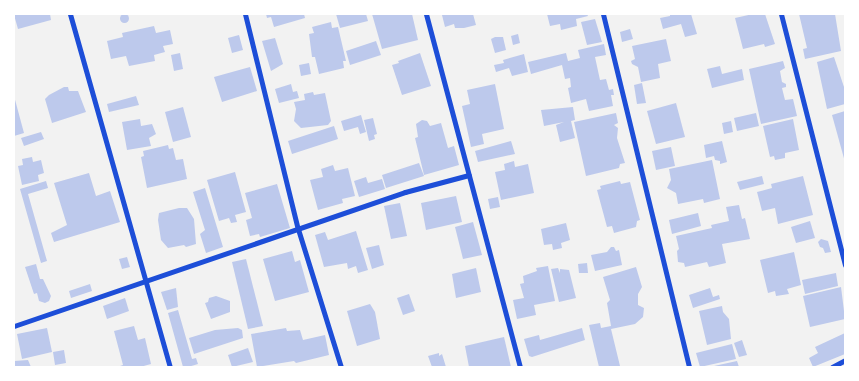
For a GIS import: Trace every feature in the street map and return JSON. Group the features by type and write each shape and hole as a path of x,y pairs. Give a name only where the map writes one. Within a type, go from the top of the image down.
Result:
{"street":[{"path":"70,14 170,367"},
{"path":"245,14 298,229 341,367"},
{"path":"426,14 520,367"},
{"path":"604,14 689,367"},
{"path":"781,14 845,264"},
{"path":"14,326 405,192 468,175"},
{"path":"832,367 845,360"}],"building":[{"path":"124,13 129,18 124,23 119,18"},
{"path":"50,14 51,20 18,29 14,15"},
{"path":"266,14 304,14 305,18 274,27 271,17 267,18"},
{"path":"336,14 366,14 368,21 340,28"},
{"path":"372,14 412,14 418,40 382,49"},
{"path":"473,14 476,25 455,28 454,24 445,27 442,15"},
{"path":"547,14 587,14 588,16 576,19 577,26 561,30 560,24 550,26"},
{"path":"670,14 691,14 697,34 685,37 681,24 663,29 660,18 670,16"},
{"path":"753,14 765,14 775,44 765,47 764,44 743,49 735,18"},
{"path":"799,14 835,14 841,51 805,59 803,49 807,48"},
{"path":"595,19 602,42 587,45 581,22"},
{"path":"331,22 332,28 338,27 346,61 343,61 344,68 319,74 315,57 312,57 309,34 314,33 312,27"},
{"path":"154,26 156,33 170,30 173,44 163,46 165,52 154,55 155,61 129,66 126,56 111,59 107,41 123,37 122,33"},
{"path":"630,29 633,39 622,42 620,32"},
{"path":"518,34 520,43 513,45 511,36"},
{"path":"239,35 243,50 232,53 228,38"},
{"path":"503,37 506,50 495,53 491,39"},
{"path":"275,38 283,64 271,71 262,41"},
{"path":"666,39 671,61 658,64 660,78 641,82 638,67 632,64 631,61 635,59 632,46"},
{"path":"376,41 381,55 350,65 346,51"},
{"path":"604,44 606,55 595,57 600,80 606,79 609,90 613,89 614,95 611,95 613,106 589,111 586,99 571,103 568,88 571,87 570,78 565,79 562,65 531,74 528,62 566,53 568,61 580,58 578,50"},
{"path":"180,53 183,69 174,71 171,55"},
{"path":"420,53 431,86 402,95 392,65"},
{"path":"524,54 528,72 512,76 509,68 496,72 494,65 504,63 503,60"},
{"path":"834,57 845,90 845,104 827,109 817,62"},
{"path":"783,61 785,68 780,71 782,82 786,84 786,87 782,88 785,100 793,99 797,116 761,124 749,69"},
{"path":"309,63 311,74 301,76 299,65"},
{"path":"720,66 722,74 742,69 744,80 712,88 707,69"},
{"path":"250,67 257,91 222,102 214,77"},
{"path":"642,83 646,103 637,104 634,85"},
{"path":"291,84 293,92 297,91 299,98 279,103 275,89"},
{"path":"495,84 504,129 482,134 484,144 471,147 462,106 470,104 467,90"},
{"path":"64,87 68,87 69,91 78,91 86,112 52,123 45,99"},
{"path":"313,92 314,95 325,93 331,121 328,125 301,128 294,121 296,109 294,102 305,100 304,94"},
{"path":"14,96 24,133 14,136"},
{"path":"136,96 139,105 109,112 107,104"},
{"path":"676,103 685,137 656,144 647,111"},
{"path":"183,107 191,137 173,142 165,112"},
{"path":"573,107 575,120 571,121 575,138 560,142 556,125 564,122 544,126 541,110"},
{"path":"845,111 845,162 832,115"},
{"path":"616,113 618,123 614,125 618,128 617,138 625,163 620,164 619,168 586,176 574,122"},
{"path":"756,113 759,126 737,131 734,118"},
{"path":"361,115 366,132 360,134 358,127 344,131 341,121"},
{"path":"373,118 377,134 374,135 375,139 369,141 364,120"},
{"path":"140,119 141,126 152,124 156,134 149,138 151,146 127,150 122,122"},
{"path":"793,119 799,150 785,153 785,158 775,160 774,156 770,157 763,126"},
{"path":"422,120 427,121 430,126 441,123 448,148 454,146 459,165 424,175 415,138 418,137 416,124"},
{"path":"731,121 733,132 724,134 722,123"},
{"path":"334,126 338,139 292,154 288,141"},
{"path":"41,132 44,139 24,146 21,138"},
{"path":"511,141 515,154 478,162 475,151"},
{"path":"722,141 727,162 720,164 720,161 715,160 714,156 706,158 704,145"},
{"path":"168,145 169,149 173,148 176,160 183,159 187,179 147,188 141,157 144,156 143,151"},
{"path":"671,147 675,166 656,170 652,151"},
{"path":"32,157 33,162 41,160 44,173 38,175 39,181 22,185 18,166 23,165 22,159"},
{"path":"712,160 720,199 704,203 703,199 678,204 676,193 667,188 671,180 669,169"},
{"path":"514,161 515,167 528,164 534,193 501,200 495,172 505,170 504,164"},
{"path":"419,163 424,176 386,188 382,175"},
{"path":"333,165 335,171 348,168 355,196 342,199 343,203 318,210 310,180 323,177 321,169"},
{"path":"235,172 246,212 235,215 237,222 231,223 229,218 219,221 207,180"},
{"path":"89,173 96,196 110,191 120,222 54,242 51,233 67,225 54,183"},
{"path":"762,176 764,184 740,190 737,182"},
{"path":"803,176 813,215 778,224 775,208 762,211 757,192 772,188 771,184"},
{"path":"366,177 368,183 382,179 385,189 359,197 354,181"},
{"path":"46,181 48,188 28,194 47,261 41,263 20,189"},
{"path":"620,181 621,184 630,182 640,220 637,221 636,227 614,233 612,226 607,227 597,190 601,189 600,186"},
{"path":"277,184 290,228 260,237 259,234 250,236 246,220 252,218 245,193"},
{"path":"205,188 223,247 206,253 200,234 205,230 193,192"},
{"path":"456,196 462,222 426,230 421,203"},
{"path":"498,197 500,207 490,209 488,199"},
{"path":"400,203 407,236 391,239 384,206"},
{"path":"739,205 742,219 745,218 750,239 722,244 726,263 709,267 707,262 685,267 684,263 678,262 677,251 679,249 676,236 712,228 711,225 729,221 726,207"},
{"path":"187,208 194,219 196,244 186,247 184,245 168,248 161,240 158,220 159,213"},
{"path":"698,213 701,226 672,234 669,220"},
{"path":"810,221 815,238 796,243 791,227"},
{"path":"473,222 482,255 463,259 455,227"},
{"path":"566,223 570,240 561,243 562,248 553,250 552,244 544,245 541,229"},
{"path":"356,231 368,270 358,273 356,266 348,269 347,263 324,267 315,235 325,232 328,240"},
{"path":"821,239 828,241 831,252 825,253 823,248 820,247 818,242"},
{"path":"379,245 384,265 372,269 366,248"},
{"path":"611,247 614,247 616,251 619,250 622,265 595,271 591,255 607,252"},
{"path":"292,251 295,262 300,260 309,292 275,301 263,259"},
{"path":"794,252 801,285 787,289 789,294 776,296 775,291 768,293 760,260"},
{"path":"127,257 130,267 122,269 119,259"},
{"path":"246,259 263,326 248,329 232,262"},
{"path":"587,263 588,273 579,273 578,264"},
{"path":"36,264 40,279 43,279 51,296 49,301 45,303 39,301 37,293 34,294 25,267"},
{"path":"548,266 555,301 534,305 536,315 517,319 513,300 524,298 520,284 524,283 523,276 537,271 536,268"},
{"path":"636,267 642,287 638,294 638,305 644,308 643,317 635,324 611,329 620,366 599,367 589,325 600,323 601,328 611,326 607,303 610,300 603,277"},
{"path":"476,268 481,292 456,298 452,274"},
{"path":"558,268 560,273 560,269 569,270 576,298 559,302 551,269"},
{"path":"836,273 838,286 805,294 802,280"},
{"path":"90,284 92,291 71,298 69,291"},
{"path":"841,287 845,319 810,327 803,296"},
{"path":"176,288 178,307 167,310 161,292"},
{"path":"710,288 713,297 719,295 720,299 693,308 689,295"},
{"path":"409,294 415,311 403,315 397,298"},
{"path":"216,296 230,301 230,312 211,319 205,303 208,302 209,298"},
{"path":"125,298 129,311 107,319 103,306"},
{"path":"370,304 375,312 380,339 357,346 347,311"},
{"path":"722,306 723,312 729,319 731,339 707,345 699,311"},
{"path":"178,310 192,359 196,358 198,364 188,367 183,367 168,313"},
{"path":"134,326 138,340 145,338 151,364 140,367 117,367 123,365 114,331"},
{"path":"47,328 52,352 22,359 17,334"},
{"path":"238,328 242,330 243,338 194,354 189,338 215,330"},
{"path":"286,328 287,331 300,330 303,340 325,335 329,355 296,363 294,361 257,367 251,334"},
{"path":"582,328 585,340 532,357 529,356 524,339 539,335 540,340"},
{"path":"845,333 845,354 813,367 809,358 818,353 815,347"},
{"path":"504,337 511,367 469,367 465,346"},
{"path":"742,340 747,355 739,357 734,343"},
{"path":"732,344 736,359 700,367 696,353"},
{"path":"248,348 253,362 232,367 228,355"},
{"path":"64,350 66,363 55,365 53,352"},
{"path":"439,353 439,356 442,354 446,367 432,367 428,356"},
{"path":"28,360 31,367 14,367 14,361"},
{"path":"737,361 739,367 714,367 714,366"}]}
